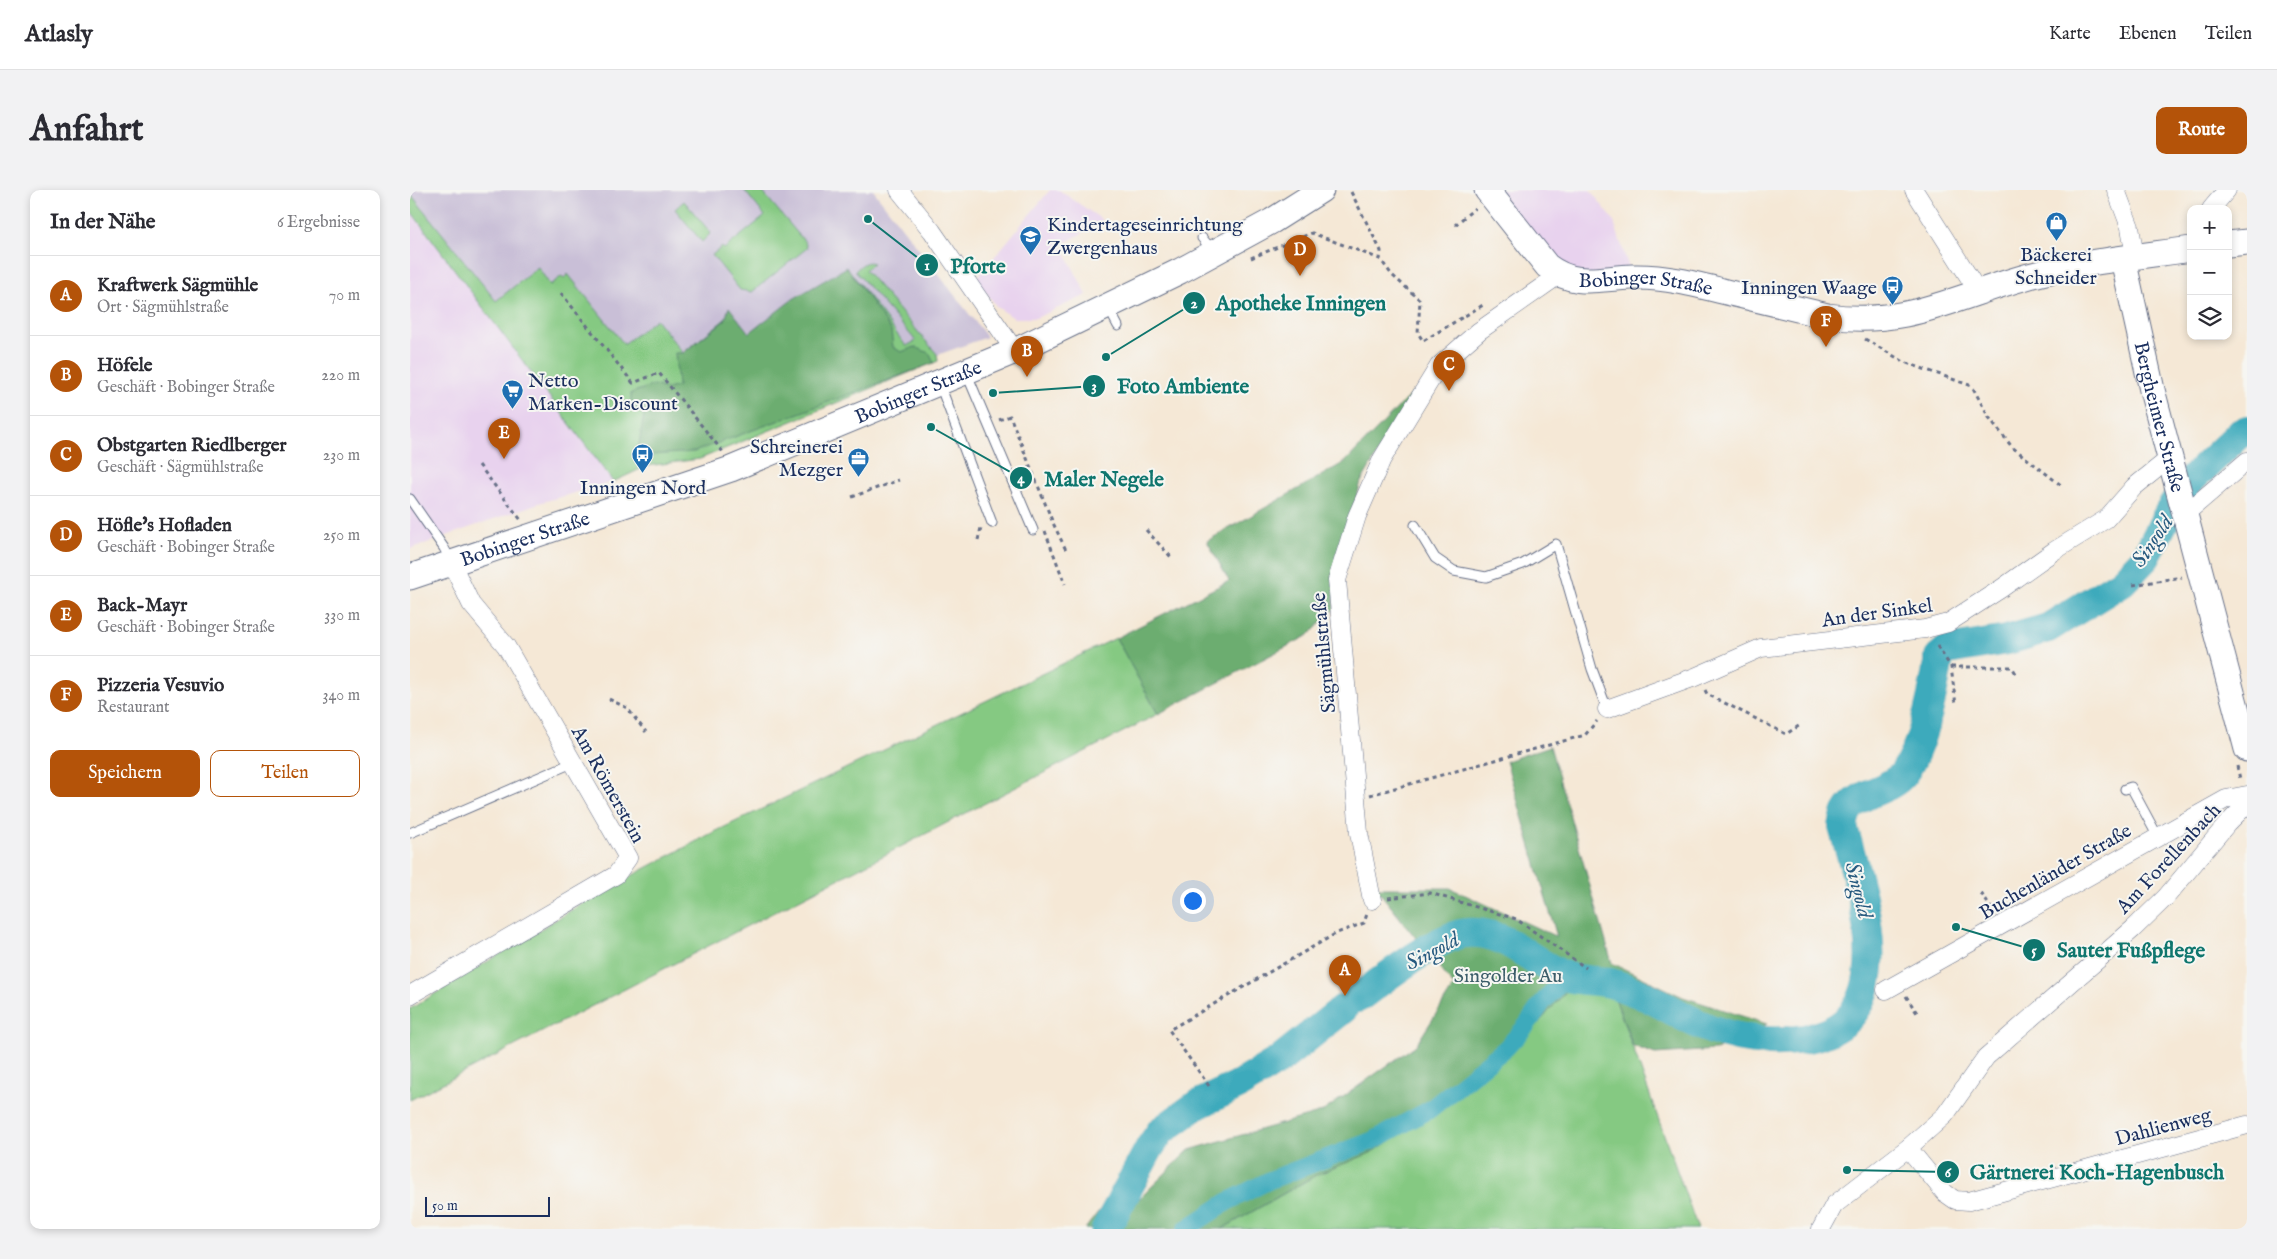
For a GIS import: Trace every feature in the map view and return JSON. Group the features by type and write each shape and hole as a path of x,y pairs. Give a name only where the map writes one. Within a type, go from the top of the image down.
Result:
{"main road":[{"name":"Bobinger Straße","path":"410,577 731,469 1015,351 1113,316 1208,245 1272,221 1321,190"},
{"name":"Bobinger Straße","path":"1480,200 1559,275 1577,280 1632,277 1664,278 1827,316 1854,319 1907,314 1939,307 2040,273 2187,250"},
{"path":"2232,244 2247,242"},
{"name":"Bergheimer Straße","path":"2129,258 2152,390 2247,749"}],"street":[{"path":"899,190 932,231 1015,351"},
{"path":"1914,190 1979,293"},
{"path":"2116,190 2130,227 2129,258"},
{"path":"2214,205 2227,190"},
{"name":"Sägmühlstraße","path":"1372,900 1359,833 1337,580 1356,516 1382,460 1439,366 1479,331 1559,275"},
{"name":"An der Sinkel","path":"1607,709 1695,677 1761,648 1925,629 1948,622 2002,588 2054,551 2106,519 2134,487 2170,458"},
{"path":"2181,502 2247,461"},
{"name":"Am Römerstein","path":"410,995 616,875 628,858 506,646 471,604 451,562"},
{"name":"Buchenländer Straße","path":"1886,990 2226,799 2247,795"},
{"name":"Am Forellenbach","path":"1821,1229 1834,1205 1908,1148 1945,1115 1986,1057 2132,929 2166,896 2227,824 2247,804"},
{"name":"Dahlienweg","path":"1908,1148 1946,1193 1955,1200 1969,1200 2247,1125"}],"lane":[{"path":"966,372 1033,530"},
{"path":"939,383 992,523"},
{"path":"410,499 444,548 451,562"},
{"path":"1415,525 1435,558 1454,571 1486,577 1523,564 1556,544 1590,661 1607,709"},
{"path":"410,833 572,763"},
{"path":"2125,789 2131,787 2158,837"}],"path":[{"path":"1351,192 1381,251 1380,259"},
{"path":"1455,225 1480,200"},
{"path":"1249,258 1312,233 1380,259 1392,275 1420,300 1418,333 1423,341 1479,308"},
{"path":"561,294 633,383 659,373 724,453 715,456"},
{"path":"1854,319 1866,340 1904,362 1972,386 1988,416 2012,447 2062,486"},
{"path":"989,423 1010,416 1053,523 1067,552"},
{"path":"479,465 521,521"},
{"path":"852,497 899,480"},
{"path":"512,524 530,517"},
{"path":"1043,526 1065,584"},
{"path":"1146,530 1172,558"},
{"path":"2133,585 2176,579 2186,575"},
{"path":"1937,646 1951,667 1956,705"},
{"path":"1951,667 2012,666 2017,675"},
{"path":"1695,677 1707,694 1786,734 1802,724"},
{"path":"608,699 627,708 646,732"},
{"path":"1369,804 1368,796 1585,735 1607,709"},
{"path":"1209,1086 1169,1030 1338,933 1364,922 1372,900 1430,893 1516,919 1586,968"},
{"path":"1904,992 1917,1013"}],"shaded area":[{"path":"410,190 873,190 987,337 805,403 592,450 410,210"},
{"name":"Kindertageseinrichtung Zwergenhaus","path":"1050,190 1059,190 1104,221 1061,245 1087,295 1036,318 1014,318 997,307 976,279"},
{"path":"1487,190 1590,190 1613,219 1632,277 1577,280"},
{"path":"410,210 592,450 613,482 539,503 410,549"}],"green space":[{"path":"744,190 761,190 805,242 807,248 752,292 740,290 712,255 722,247 724,249 765,216"},
{"path":"410,193 496,301 538,267 550,285 568,274 624,344 656,319 683,353 725,319 747,340 847,267 906,346 916,341 855,271 863,264 870,262 873,263 865,270 937,354 938,361 700,459 647,466 613,482 410,210"},
{"path":"684,201 711,233 702,242 675,209"},
{"path":"847,267 891,330 893,347 901,352 915,347 929,353 934,363 694,452 637,456 644,415 631,404 631,393 654,385 667,389 678,386 675,353 683,353 725,320 729,307 749,333 793,299"},
{"path":"1415,390 1361,482 1334,574 1334,609 1309,635 1158,714 1116,638 1229,581 1207,541 1345,462"},
{"path":"1116,638 1158,714 410,1100 410,1009 601,892 710,834"},
{"name":"Singolder Au","path":"1550,746 1612,963 1683,997 1767,1024 1716,1050 1655,1054 1633,1046 1611,987 1575,981 1513,1052 1434,1114 1370,1153 1316,1175 1222,1229 1085,1229 1118,1186 1139,1199 1189,1150 1322,1112 1416,1045 1454,986 1376,888 1450,888 1557,937 1506,761"},
{"path":"1575,981 1611,987 1698,1229 1222,1229 1316,1175 1370,1153 1434,1114 1513,1052"}],"waterway":[{"name":"Singold","path":"1358,998 1411,959 1442,941 1456,935 1481,933 1507,942 1565,976 1620,986 1648,997 1703,1026 1725,1034 1762,1041 1788,1041 1813,1037 1842,1024 1859,1003 1868,977 1869,947 1866,914 1843,827 1845,817 1852,805 1858,800 1890,785 1903,774 1910,763 1927,717 1939,657 1947,650 2007,640 2048,628 2122,582 2146,557 2169,512 2188,483 2239,434 2247,430"},
{"path":"1186,1229 1227,1202 1270,1180 1374,1140 1429,1110 1506,1048 1566,976"},
{"name":"Singold","path":"1106,1229 1150,1147 1161,1131 1197,1105 1240,1084 1278,1061 1343,1009"}],"place":[{"name":"Pforte","path":"868,219"},
{"name":"Bäckerei Schneider","path":"2056,241"},
{"name":"Kindertageseinrichtung Zwergenhaus","path":"1031,255"},
{"name":"Höfle's Hofladen","path":"1300,276"},
{"name":"Inningen Waage","path":"1893,306"},
{"name":"Pizzeria Vesuvio","path":"1826,347"},
{"name":"Apotheke Inningen","path":"1106,357"},
{"name":"Höfele","path":"1027,377"},
{"name":"Obstgarten Riedlberger","path":"1449,391"},
{"name":"Foto Ambiente","path":"993,393"},
{"name":"Netto Marken-Discount","path":"512,410"},
{"name":"Maler Negele","path":"931,427"},
{"name":"Back-Mayr","path":"504,459"},
{"name":"Inningen Nord","path":"643,474"},
{"name":"Schreinerei Mezger","path":"859,477"},
{"name":"Sauter Fußpflege","path":"1956,927"},
{"name":"Kraftwerk Sägmühle","path":"1345,996"},
{"name":"Gärtnerei Koch-Hagenbusch","path":"1847,1170"}]}
